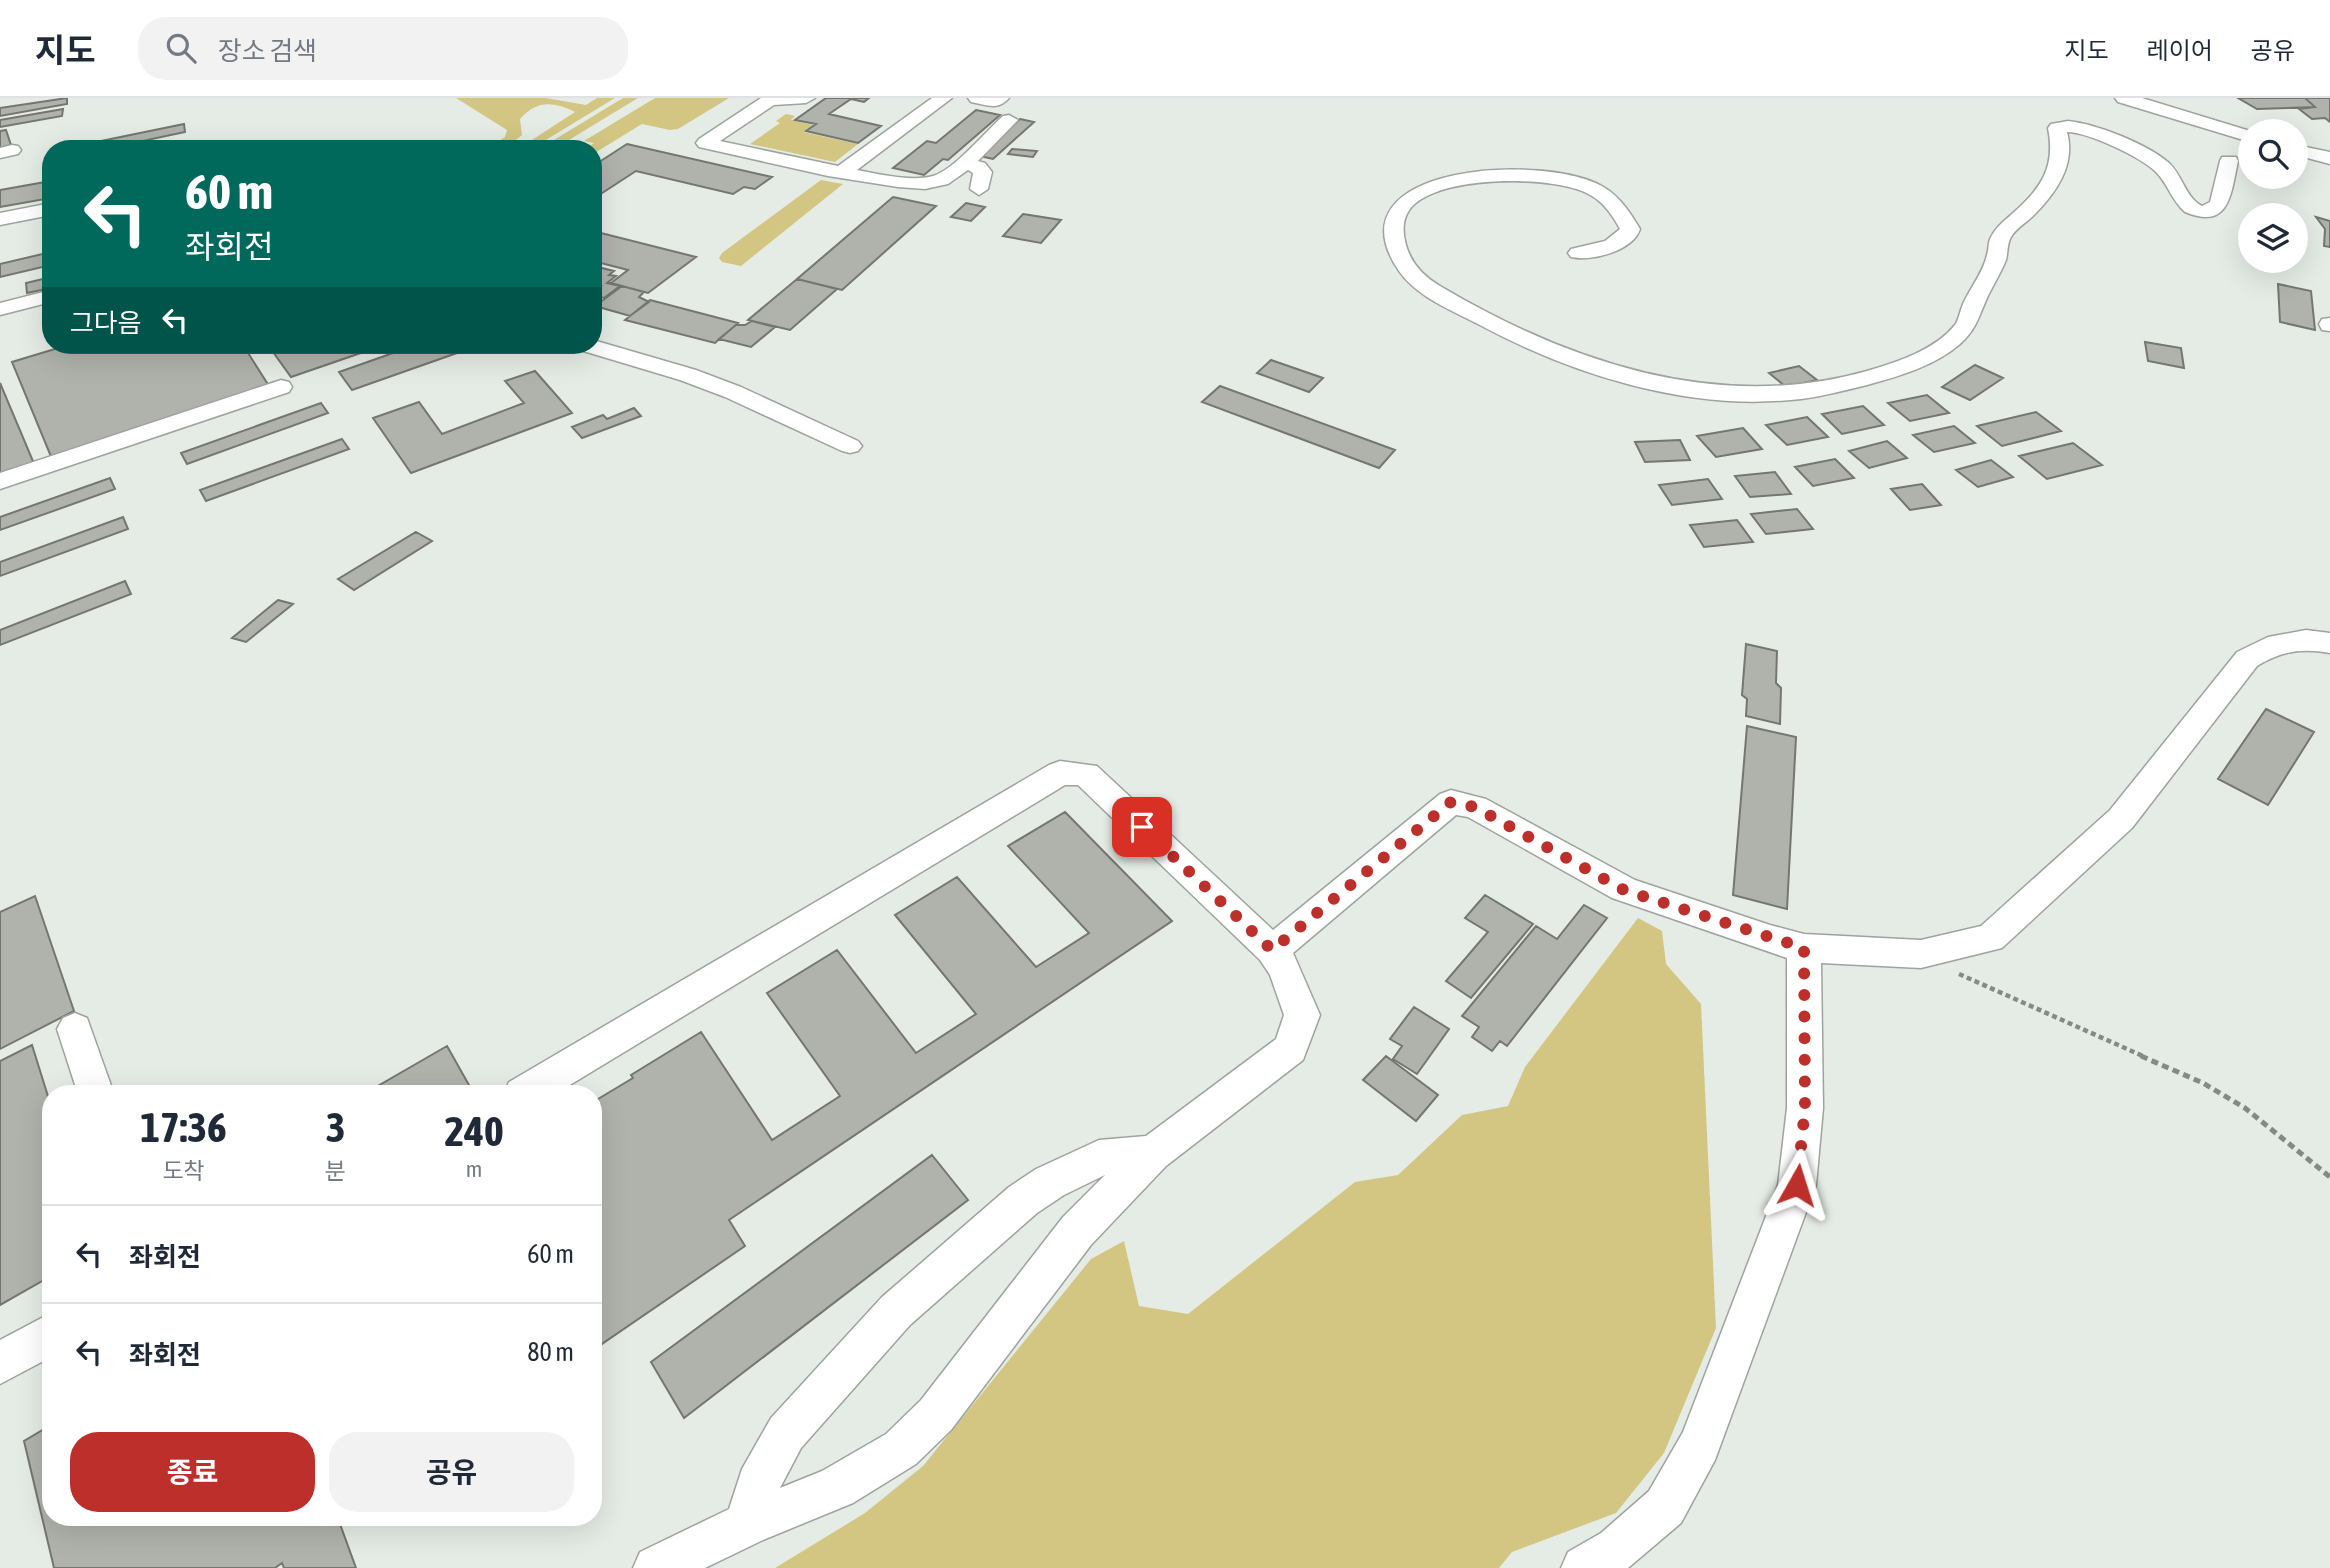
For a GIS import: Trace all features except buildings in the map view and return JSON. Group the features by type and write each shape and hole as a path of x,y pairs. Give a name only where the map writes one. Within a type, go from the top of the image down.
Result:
{"street":[{"path":"806,98 772,99 705,143 880,180 929,184 940,181 1009,120"},
{"path":"842,172 943,98"},
{"path":"977,98 995,102 1000,98"},
{"path":"2124,98 2238,133"},
{"path":"1578,253 1611,246 1628,235 1630,229 1605,196 1568,180 1508,175 1469,178 1416,195 1399,209 1395,219 1395,243 1416,279 1477,316 1532,342 1600,368 1637,378 1719,391 1784,394 1812,391 1900,369 1941,349 1966,327 1997,258 1998,243 2005,230 2034,202 2053,175 2061,153 2057,128 2060,126 2072,124 2087,128 2161,166 2170,175 2182,200 2196,211 2209,212 2220,204 2229,160"},
{"path":"2308,153 2330,158"},
{"path":"963,162 978,167 983,172 979,189"},
{"path":"0,219 42,211"},
{"path":"0,309 42,298"},
{"path":"602,349 700,379 850,446"},
{"path":"0,481 281,387"},
{"path":"1272,950 1451,802 1475,807 1624,890 1804,948 1921,954 1990,937 2021,912 2121,819 2247,659 2273,643 2300,638 2330,643"},
{"path":"537,1085 1060,773 1086,774 1272,950 1285,970 1302,1015 1290,1049 1153,1153 1077,1231 936,1415 901,1449 837,1487 747,1524 656,1568"},
{"path":"1584,1568 1617,1549 1665,1507 1700,1446 1797,1185 1805,1108 1804,948"},
{"path":"75,1028 93,1085"},
{"path":"747,1524 758,1485 786,1433 896,1311 1023,1200 1050,1182 1100,1158 1153,1153"},
{"path":"0,1363 42,1339"}],"path":[{"path":"1921,954 1996,992 2203,1083 2245,1108 2330,1177"}],"shaded area":[{"path":"456,98 546,98 586,105 597,98 615,98 546,140 532,140 575,112 546,104 532,108 520,119 522,135 516,140 500,140 505,137 507,130"},
{"path":"623,98 638,98 569,140 554,140"},
{"path":"655,98 729,98 678,129 642,124 602,148 602,140 586,140"},
{"path":"786,114 795,116 791,120 813,125 803,132 858,144 835,162 750,144 780,123 776,121"},
{"path":"821,180 843,184 741,266 722,262 719,258 722,253"},
{"path":"1638,918 1662,931 1666,964 1701,1004 1716,1328 1664,1453 1616,1513 1512,1552 1499,1568 775,1568 865,1513 923,1466 1091,1259 1124,1241 1139,1306 1188,1314 1355,1182 1398,1175 1462,1115 1508,1106 1525,1067"}],"route":[{"path":"1142,827 1272,950 1451,802 1475,807 1624,890 1804,948 1805,1108 1797,1185"}]}
